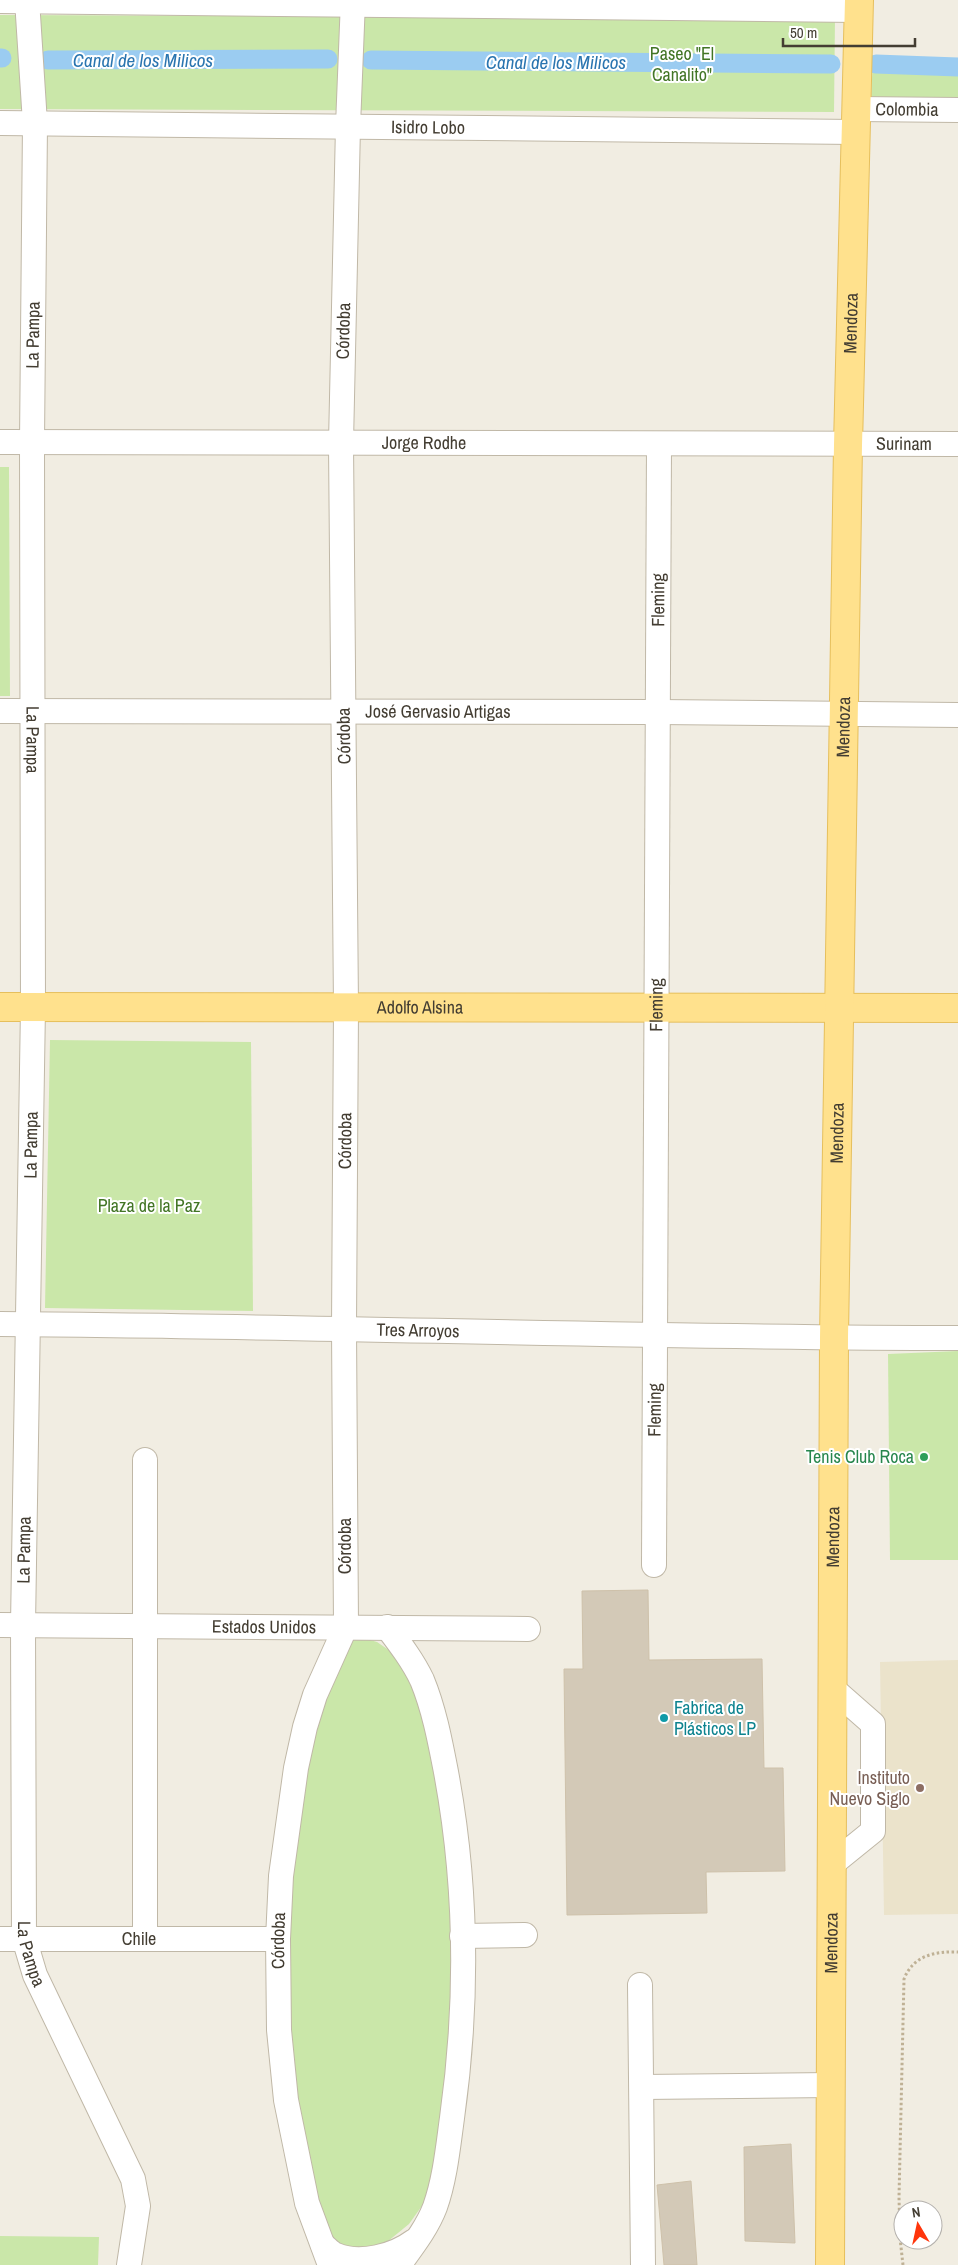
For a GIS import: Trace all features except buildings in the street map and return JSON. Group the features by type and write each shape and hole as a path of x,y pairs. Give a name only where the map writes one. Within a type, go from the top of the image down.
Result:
{"main road":[{"name":"Mendoza","path":"830,2265 830,1865 834,1338 848,445 858,5"},
{"name":"Adolfo Alsina","path":"0,1007 958,1008"}],"street":[{"name":"La Pampa","path":"27,0 35,123 32,442 33,1007 29,1324 12,1625 24,1938 35,1975 133,2179 138,2206 129,2265"},
{"path":"0,1 858,5"},
{"name":"Córdoba","path":"326,2255 307,2202 286,2100 280,2030 278,1939 281,1876 296,1768 305,1727 315,1695 346,1626 344,1328 346,1008 341,443 348,126 353,3"},
{"name":"Colombia","path":"856,121 958,110"},
{"name":"Isidro Lobo","path":"0,123 348,126 856,121"},
{"name":"Jorge Rodhe","path":"0,442 848,445"},
{"name":"Fleming","path":"654,1566 659,444"},
{"name":"Surinam","path":"848,445 958,444"},
{"name":"José Gervasio Artigas","path":"0,711 658,712 958,715"},
{"name":"Tres Arroyos","path":"0,1324 344,1328 654,1336 958,1338"},
{"path":"144,1939 145,1460"},
{"name":"Estados Unidos","path":"12,1625 387,1626 528,1629"},
{"path":"387,1626 409,1656 422,1681 438,1736 456,1825 462,1936 460,2051 446,2161 435,2207 418,2239 399,2265"},
{"path":"830,1865 873,1831 873,1724 832,1688"},
{"path":"462,1936 525,1935"},
{"name":"Chile","path":"0,1938 278,1939"},
{"path":"640,1985 643,2265"},
{"path":"642,2087 831,2086"},
{"path":"326,2255 353,2259 376,2257 406,2247 418,2239"}],"path":[{"path":"903,2265 899,2197 904,1979 909,1967 923,1957 958,1952"}],"shaded area":[{"name":"Instituto Nuevo Siglo","path":"958,1660 958,1914 884,1915 880,1662"}],"green space":[{"name":"Paseo \"El Canalito\"","path":"0,15 835,18 834,112 0,109"},
{"path":"873,57 958,58 958,102 871,101"},
{"path":"0,467 9,467 10,696 0,696"},
{"name":"Plaza de la Paz","path":"50,1040 251,1042 253,1311 45,1308"},
{"name":"Tenis Club Roca","path":"958,1351 958,1560 890,1560 888,1354"},
{"path":"357,1636 377,1642 399,1657 418,1682 452,1826 456,2052 429,2196 409,2224 387,2242 360,2249 336,2248 311,2201 298,2143 279,1939 308,1728 346,1646"},
{"path":"0,2236 99,2237 98,2265 0,2265"}],"waterway":[{"name":"Canal de los Milicos","path":"48,60 328,59"},
{"name":"Canal de los Milicos","path":"371,60 831,64"},
{"name":"Canal de los Milicos","path":"876,64 958,67"}],"place":[{"name":"Tenis Club Roca","path":"924,1457"},
{"name":"Fabrica de Plásticos LP","path":"664,1718"},
{"name":"Instituto Nuevo Siglo","path":"920,1788"}]}
